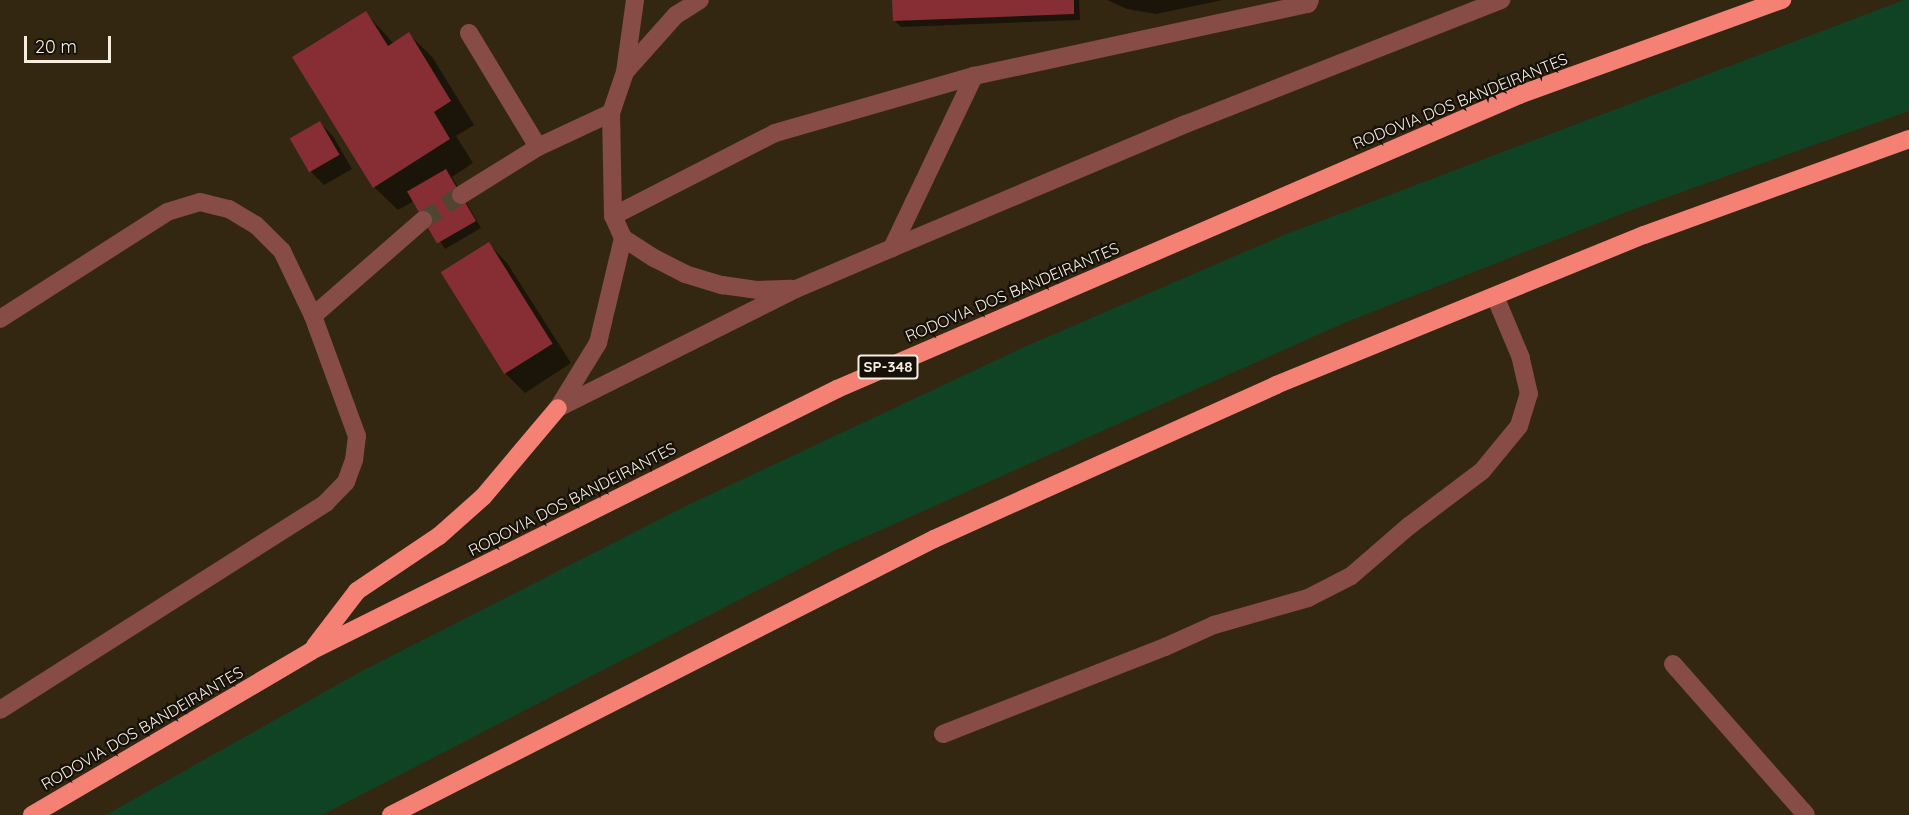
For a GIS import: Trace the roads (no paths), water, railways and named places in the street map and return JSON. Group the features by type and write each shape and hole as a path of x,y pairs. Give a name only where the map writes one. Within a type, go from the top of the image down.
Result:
{"highway":[{"name":"RODOVIA DOS BANDEIRANTES","path":"32,815 311,651 837,388 1519,95 1782,0"},
{"path":"391,815 934,538 1276,385 1644,235 1909,140"},
{"path":"311,651 357,591 439,536 483,497 558,408"}],"street":[{"path":"635,0 625,72 611,113 613,216 623,238 685,274 722,285 757,290 796,289"},
{"path":"625,72 676,15 700,0"},
{"path":"558,408 796,289 1186,124 1501,0"},
{"path":"613,216 775,133 974,76 1313,1"},
{"path":"469,33 538,147"},
{"path":"892,248 974,76"},
{"path":"461,195 538,147 611,113"},
{"path":"0,319 167,212 200,202 229,208 256,225 282,251 313,316 357,436 354,460 346,482 326,503 0,710"},
{"path":"313,316 423,220"},
{"path":"558,408 598,343 623,238"},
{"path":"943,734 1165,647 1214,625 1308,598 1351,576 1409,526 1482,471 1519,426 1529,394 1521,358 1495,296"},
{"path":"1673,664 1806,815"}],"tunnel":[{"path":"423,220 461,195"}]}
